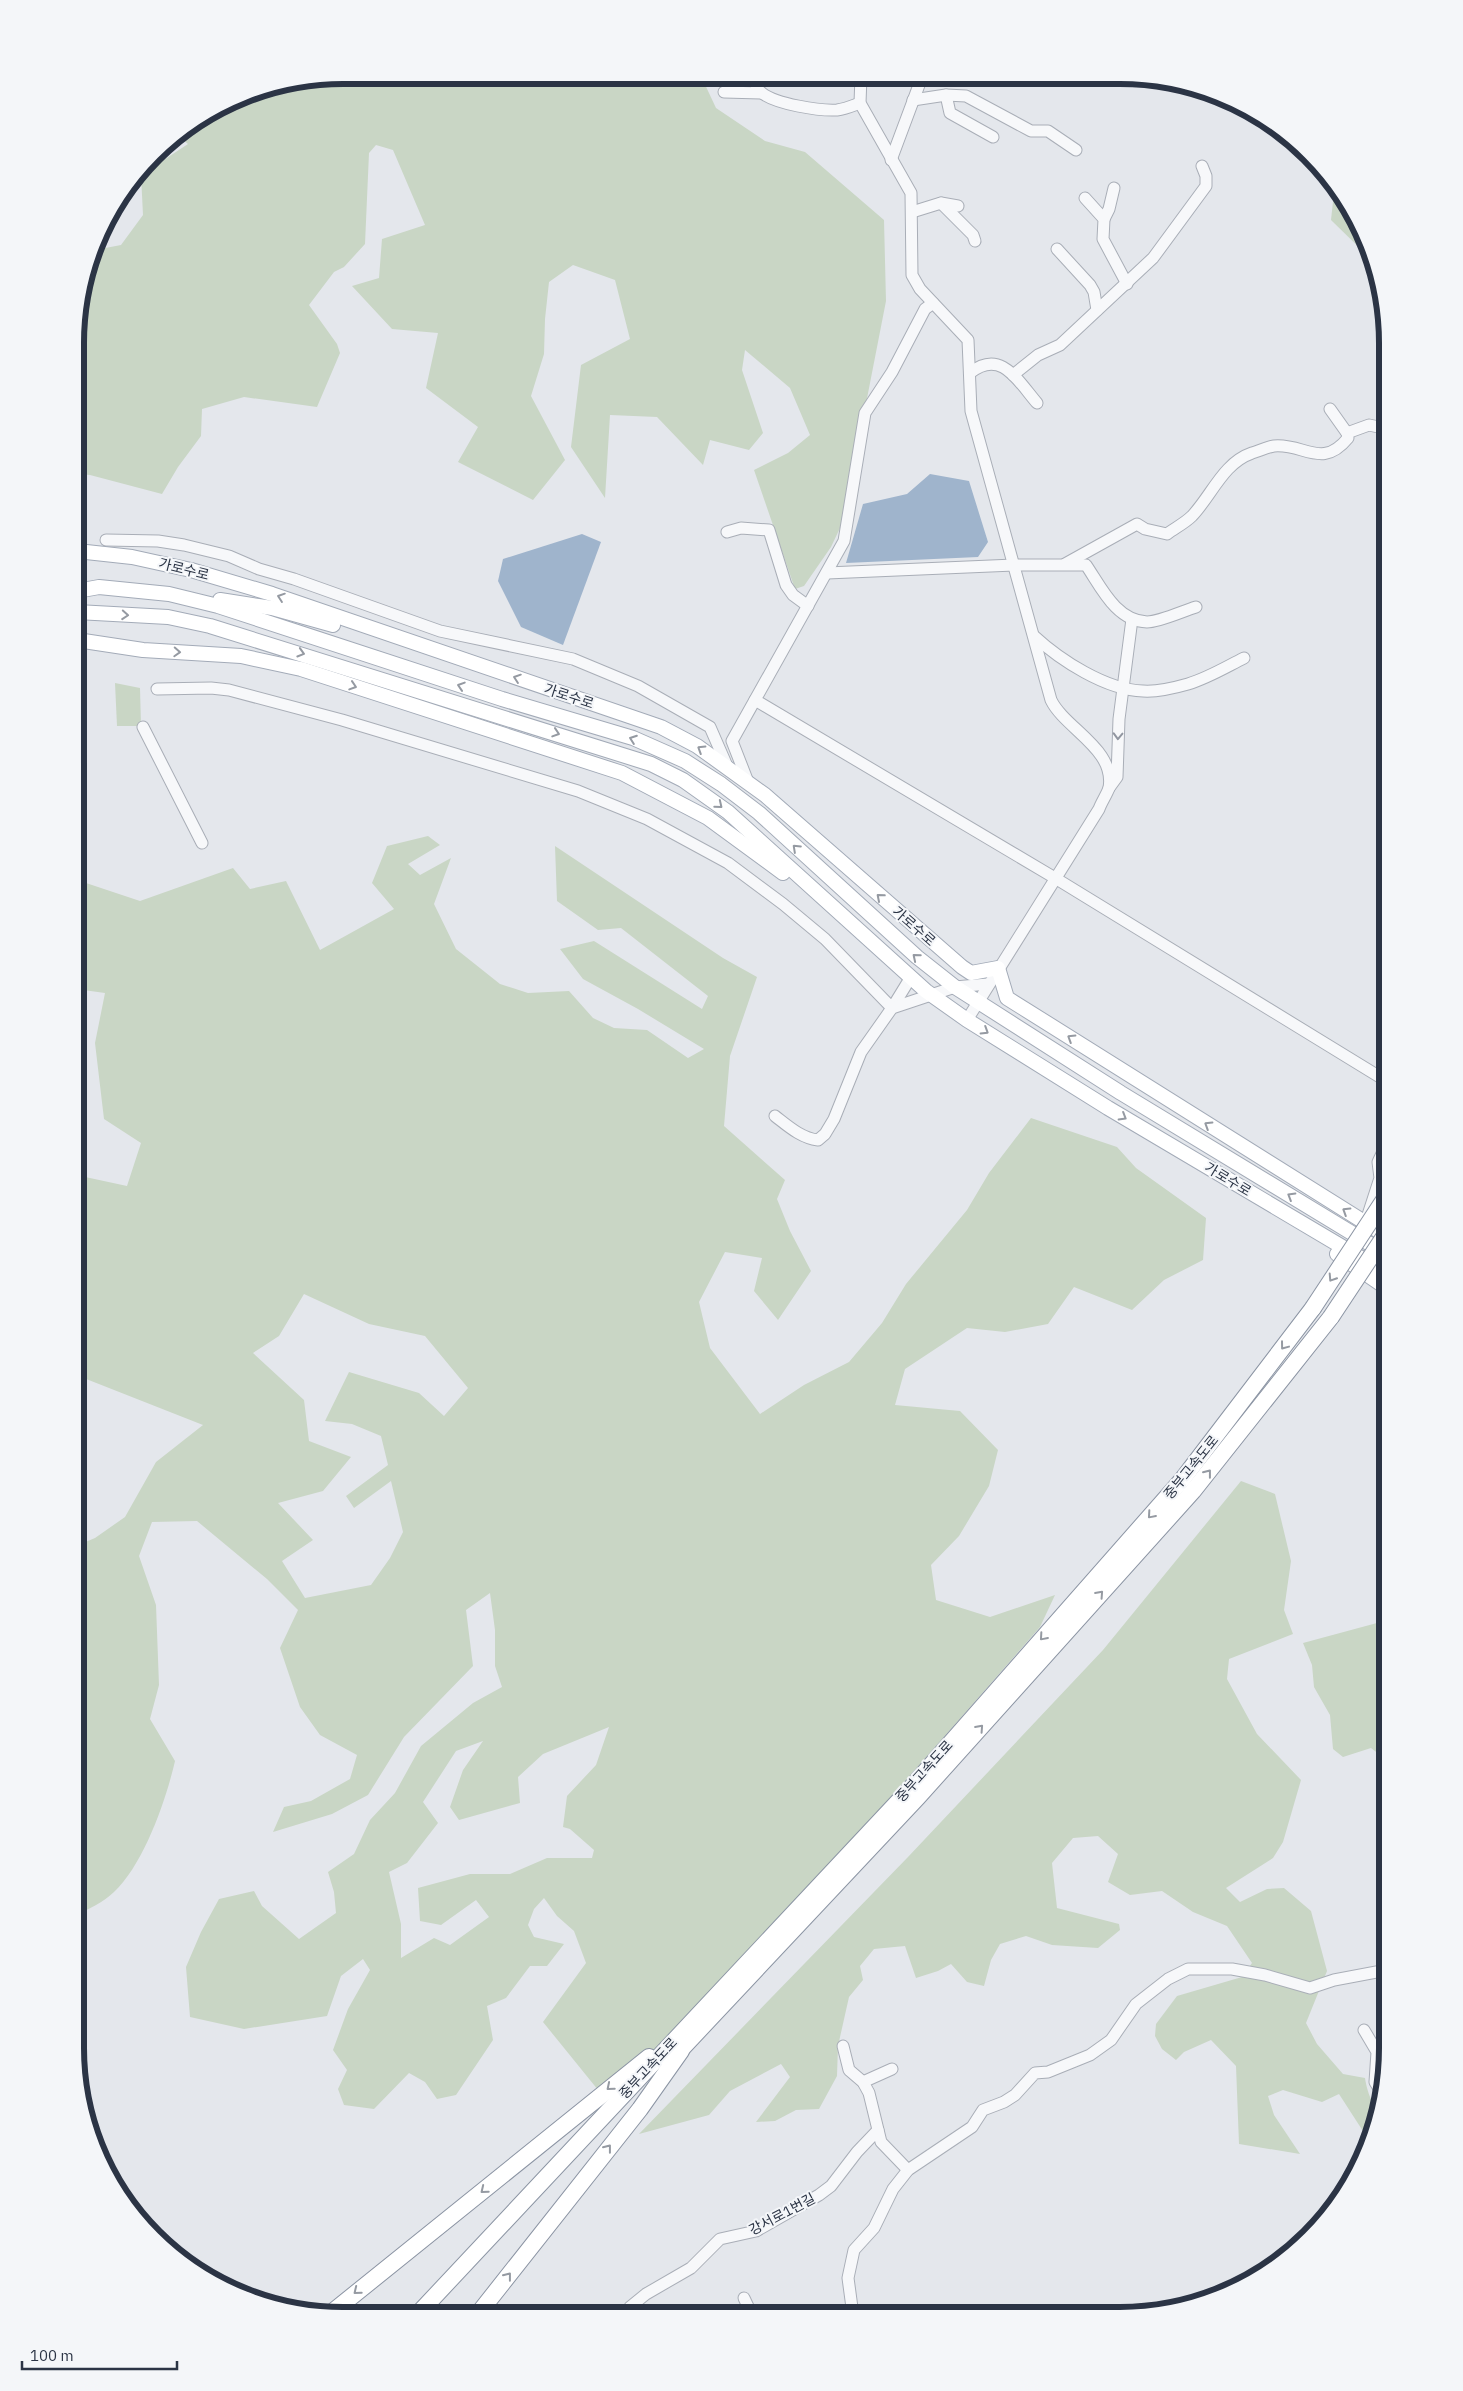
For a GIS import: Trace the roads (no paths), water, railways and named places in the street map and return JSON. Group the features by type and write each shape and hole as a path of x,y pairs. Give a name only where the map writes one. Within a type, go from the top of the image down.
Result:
{"highway":[{"name":"중부고속도로","path":"439,2307 910,1789 1182,1480 1313,1308 1379,1208"},
{"name":"중부고속도로","path":"425,2307 918,1797 1193,1491 1331,1317 1379,1245"},
{"path":"339,2307 634,2068 681,2041"},
{"path":"484,2307 640,2109 681,2041"}],"main road":[{"name":"가로수로","path":"84,552 132,557 191,570 272,594 661,727 697,746 728,766 971,973"},
{"path":"84,585 99,586"},
{"name":"가로수로","path":"84,589 99,586 168,594 218,606 502,699 633,738 685,761 721,784 758,813 910,951 955,986 1121,1092 1379,1250"},
{"path":"168,594 272,608 374,637 412,642"},
{"name":"가로수로","path":"84,612 168,617 210,626 495,713 651,764 683,780 721,806 930,994 967,1020 1108,1108 1379,1269"},
{"name":"가로수로","path":"84,641 143,650 241,656 269,661 319,675 622,773 708,818 771,862 815,899 852,924"},
{"path":"971,973 998,968 1007,998"},
{"name":"가로수로","path":"1007,998 1379,1231"},
{"path":"1275,1206 1379,1282"}],"street":[{"path":"755,84 761,93 770,98 811,108 836,110 860,103"},
{"path":"861,84 860,103 891,160 909,186 913,201 912,275 920,289 968,340 971,411 1054,707 1088,739 1106,766 1109,788"},
{"path":"891,160 919,84"},
{"path":"724,92 761,93"},
{"path":"913,100 946,95 966,96 1031,131 1048,131 1076,150"},
{"path":"946,95 950,113 993,138"},
{"path":"1013,375 1038,355 1060,345 1153,258 1206,186 1206,176 1202,166"},
{"path":"1114,188 1110,209 1104,219 1103,239 1127,284"},
{"path":"1085,198 1104,219"},
{"path":"912,212 941,203 958,206"},
{"path":"941,203 973,235 975,241"},
{"path":"1057,249 1090,285 1094,292 1097,310"},
{"path":"748,782 732,741 844,541 865,413 892,372 925,309 933,303"},
{"path":"970,373 978,366 991,363 1002,366 1013,375 1037,403"},
{"path":"1064,565 1138,524 1145,529 1167,534 1192,516 1226,472 1238,460 1250,454 1274,446 1318,455 1331,452 1342,445 1348,438 1347,433 1330,409"},
{"path":"1347,433 1369,425 1379,427"},
{"path":"727,532 741,528 769,530 786,585 793,595 808,606"},
{"path":"106,540 158,541 229,556 259,569 294,579 440,631 573,659 638,686 710,727 728,766"},
{"path":"827,573 1014,565 1086,565 1112,605 1132,619 1148,622 1196,607"},
{"path":"967,1020 1117,777 1119,719 1132,619"},
{"path":"1033,634 1052,652 1070,664 1124,688 1151,691 1190,684 1244,658"},
{"path":"157,689 211,688 255,697 342,720 578,791 640,816 672,831 728,863 783,904 825,939 892,1008"},
{"path":"755,700 1054,878 1379,1077"},
{"path":"143,727 202,843"},
{"name":"가로수로","path":"971,973 1007,998"},
{"path":"775,1116 810,1139 818,1140 825,1134 834,1119 862,1052 911,977"},
{"path":"892,1008 955,986 988,984"},
{"path":"1366,1223 1379,1181"},
{"path":"852,2307 848,2278 854,2250 874,2228 893,2189 908,2170 972,2127 983,2110 1004,2102 1015,2095 1035,2073 1048,2072 1090,2055 1101,2048 1111,2040 1136,2004 1168,1979 1188,1969 1232,1968 1310,1988 1334,1980 1379,1972"},
{"path":"1364,2030 1377,2052 1375,2082 1377,2084"},
{"path":"843,2046 849,2070 863,2082 873,2106 881,2142 908,2170"},
{"path":"863,2082 892,2069"},
{"name":"강서로1번길","path":"630,2307 646,2294 691,2268 720,2239 756,2231 825,2190 878,2130"},
{"path":"744,2298 748,2307"}],"water":[{"path":"930,474 969,481 988,542 978,557 846,563 863,504 907,494"},
{"path":"582,534 601,542 563,645 521,627 498,581 503,559"}]}
